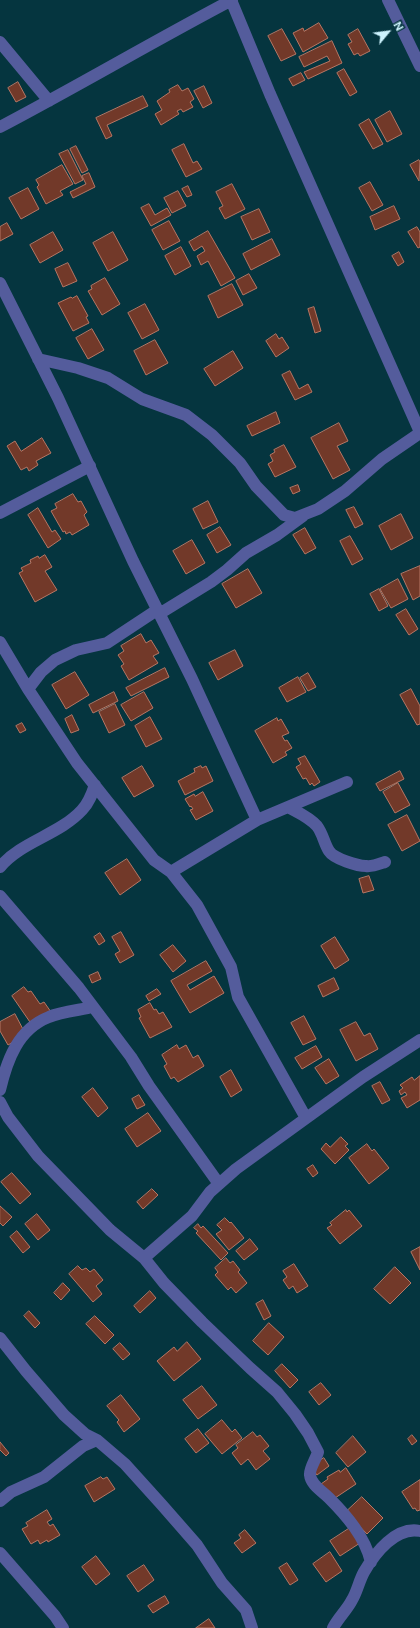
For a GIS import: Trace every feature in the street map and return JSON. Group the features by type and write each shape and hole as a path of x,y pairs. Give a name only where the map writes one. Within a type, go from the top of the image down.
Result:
{"street":[{"path":"0,127 50,101 232,0 270,94 420,433 382,459 345,491 318,510 295,518 284,515 256,486 240,463 212,435 186,415 142,398 108,378 78,368 38,359"},
{"path":"388,0 420,66"},
{"path":"0,42 50,101"},
{"path":"0,283 90,466 158,612 192,679 257,820"},
{"path":"0,513 90,466"},
{"path":"28,689 41,672 55,660 76,650 107,643 211,582 228,570 246,553 277,535 302,516"},
{"path":"0,642 4,659 28,689 77,763 154,860 171,872 197,905 231,967 238,997 306,1118"},
{"path":"171,872 257,820 347,782"},
{"path":"0,867 7,859 61,827 82,810 88,802 95,785"},
{"path":"288,807 308,817 318,827 329,851 334,856 367,866 385,862"},
{"path":"0,896 64,970 93,1007 131,1057 149,1086 219,1184"},
{"path":"0,1090 5,1069 19,1039 33,1025 49,1016 93,1007"},
{"path":"144,1258 192,1216 210,1192 236,1169 363,1077 420,1040"},
{"path":"0,1102 4,1120 38,1156 110,1230 144,1258 164,1283 202,1322 277,1392 295,1414 316,1446 318,1452 316,1460 310,1468 312,1480 320,1491 328,1497 358,1532 368,1549 371,1562"},
{"path":"0,1338 64,1415 85,1434 96,1440 125,1464 197,1545 222,1583 246,1610 252,1628"},
{"path":"0,1500 11,1492 44,1477 83,1446 96,1440"},
{"path":"333,1628 339,1617 352,1601 364,1573 376,1553 397,1535 413,1530 420,1531"},
{"path":"0,1553 64,1628"}],"building":[{"path":"319,23 328,38 303,52 293,33 303,28 304,31"},
{"path":"282,29 296,54 281,61 268,36"},
{"path":"358,29 370,51 360,56 358,53 354,55 348,44 352,42 348,35"},
{"path":"332,41 342,63 308,79 304,72 330,61 327,56 304,67 299,57"},
{"path":"344,69 357,92 350,96 337,73"},
{"path":"301,73 305,80 293,86 289,79"},
{"path":"18,82 26,97 16,102 8,88"},
{"path":"178,85 182,91 188,88 194,99 190,102 193,107 183,112 181,109 177,111 179,114 161,125 155,114 162,110 157,101 170,92 169,90"},
{"path":"204,86 212,103 203,108 194,91"},
{"path":"143,96 148,106 107,125 112,136 106,139 96,118"},
{"path":"390,111 402,134 387,142 375,120"},
{"path":"369,119 383,144 373,149 359,125"},
{"path":"184,144 193,163 197,161 202,169 186,177 172,150"},
{"path":"76,146 88,170 82,173 70,149"},
{"path":"68,150 83,180 75,184 59,154"},
{"path":"419,160 420,162 419,181 410,165"},
{"path":"62,165 73,184 60,191 63,195 46,204 37,187 39,185 36,180"},
{"path":"89,173 95,187 73,198 70,192 86,184 82,176"},
{"path":"370,182 383,205 372,211 359,188"},
{"path":"232,184 245,209 225,219 219,208 223,206 216,192"},
{"path":"188,186 192,195 187,197 182,189"},
{"path":"28,188 39,209 21,219 9,198"},
{"path":"178,191 186,206 172,213 164,198"},
{"path":"149,204 155,215 167,208 171,215 151,226 141,208"},
{"path":"394,206 400,219 375,230 370,217"},
{"path":"259,209 270,232 252,240 241,217"},
{"path":"169,221 180,241 163,250 152,230"},
{"path":"7,223 13,234 0,241 0,227"},
{"path":"417,227 420,232 420,247 418,248 408,232"},
{"path":"208,231 235,278 221,286 208,261 201,265 197,256 205,251 202,246 194,251 189,242"},
{"path":"53,232 63,250 40,263 30,245"},
{"path":"113,232 128,260 108,271 93,243"},
{"path":"272,239 280,255 251,270 243,254"},
{"path":"181,247 191,266 175,275 165,256"},
{"path":"399,252 404,262 398,266 392,256"},
{"path":"68,263 77,281 63,287 55,269"},
{"path":"249,274 257,288 243,295 236,281"},
{"path":"105,278 120,304 102,315 88,291 92,289 91,286"},
{"path":"232,284 243,305 218,318 208,296"},
{"path":"77,296 88,316 86,317 89,323 73,331 58,303"},
{"path":"145,304 159,330 142,339 128,313"},
{"path":"314,307 321,331 315,333 308,309"},
{"path":"92,329 104,350 88,359 76,338"},
{"path":"276,334 279,339 282,337 289,348 276,357 266,341"},
{"path":"155,340 168,363 146,375 134,351"},
{"path":"233,351 243,368 215,386 204,369"},
{"path":"290,371 299,389 308,384 312,392 295,400 282,375"},
{"path":"276,412 280,423 252,436 247,426"},
{"path":"339,423 348,441 337,446 350,470 333,479 311,438"},
{"path":"42,438 51,453 36,461 38,465 29,471 27,467 21,470 7,446 15,441 21,451"},
{"path":"284,445 296,467 275,477 268,464 273,461 270,455 275,452 274,450"},
{"path":"298,485 300,491 293,494 290,488"},
{"path":"73,494 78,502 81,501 87,512 84,515 89,525 72,535 70,532 66,534 65,531 63,532 51,511 57,508 55,504"},
{"path":"208,501 218,522 203,529 193,509"},
{"path":"354,507 363,524 355,528 346,510"},
{"path":"38,508 52,532 55,530 61,539 48,548 28,515"},
{"path":"401,514 413,538 391,550 379,526"},
{"path":"220,527 231,545 217,553 207,535"},
{"path":"305,528 316,548 305,554 293,535"},
{"path":"350,536 363,559 352,565 340,541"},
{"path":"192,540 205,563 186,574 173,551"},
{"path":"45,555 52,567 45,571 57,590 35,602 19,573 23,571 21,568 31,563 30,560 38,556 39,558"},
{"path":"420,566 420,596 413,600 401,574"},
{"path":"248,569 262,593 236,608 222,584"},
{"path":"398,579 408,599 391,608 380,589"},
{"path":"379,589 388,606 379,611 370,594"},
{"path":"406,609 418,629 409,635 396,615"},
{"path":"141,634 146,643 151,640 159,653 153,656 158,663 129,680 121,666 124,664 118,655 124,651 121,646"},
{"path":"235,650 243,666 218,680 209,663"},
{"path":"165,668 169,677 131,696 126,688"},
{"path":"75,672 89,695 66,709 52,685"},
{"path":"308,673 316,687 308,691 300,678"},
{"path":"298,677 306,692 287,702 279,688"},
{"path":"411,689 420,706 420,724 417,725 400,695"},
{"path":"114,692 118,701 93,713 89,705"},
{"path":"144,692 153,708 131,721 121,705"},
{"path":"115,704 125,725 109,733 99,712"},
{"path":"72,715 79,730 71,733 65,719"},
{"path":"150,717 162,739 146,747 135,726"},
{"path":"277,718 278,721 281,719 289,733 282,736 285,741 287,740 292,748 285,752 287,755 273,763 255,731"},
{"path":"22,723 26,730 20,733 16,726"},
{"path":"305,756 320,782 314,786 312,783 310,785 306,778 303,779 296,767 301,764 298,759"},
{"path":"142,766 154,786 134,797 122,778"},
{"path":"201,766 202,768 206,766 213,781 185,795 178,781 195,772 194,769"},
{"path":"400,771 404,779 380,791 376,784"},
{"path":"398,783 410,805 395,813 383,792"},
{"path":"203,792 213,811 196,820 190,810 193,809 185,799 194,794 195,796"},
{"path":"407,815 420,841 402,851 388,825"},
{"path":"127,859 141,880 120,895 105,873"},
{"path":"369,876 374,890 363,893 359,879"},
{"path":"121,932 134,955 120,963 115,954 120,951 112,937"},
{"path":"100,933 105,941 99,945 94,937"},
{"path":"335,937 349,960 335,969 321,946"},
{"path":"173,945 186,961 173,972 160,955"},
{"path":"206,961 212,971 187,985 190,990 214,976 224,993 190,1013 171,981"},
{"path":"98,972 101,979 92,983 89,976"},
{"path":"334,978 339,989 323,997 318,986"},
{"path":"24,987 28,992 31,991 40,1004 44,1002 51,1012 32,1025 12,996"},
{"path":"157,989 161,994 149,1001 146,996"},
{"path":"150,1003 154,1010 156,1009 159,1014 163,1012 172,1027 150,1038 139,1018 141,1017 138,1010"},
{"path":"15,1014 26,1035 8,1045 0,1031 0,1022"},
{"path":"304,1016 316,1039 303,1045 291,1023"},
{"path":"356,1022 364,1036 370,1033 378,1049 356,1061 340,1030"},
{"path":"177,1045 179,1049 186,1045 193,1058 198,1055 204,1066 178,1082 174,1077 171,1079 164,1066 167,1064 162,1055"},
{"path":"316,1046 322,1057 302,1069 295,1058"},
{"path":"329,1059 339,1076 326,1084 315,1068"},
{"path":"231,1070 242,1090 231,1097 220,1077"},
{"path":"420,1076 420,1100 407,1108 401,1098 407,1095 405,1092 401,1095 399,1091 403,1088 400,1085 412,1077 414,1080"},
{"path":"380,1082 390,1100 382,1104 372,1086"},
{"path":"93,1088 108,1108 98,1117 82,1097"},
{"path":"139,1095 145,1105 137,1109 132,1099"},
{"path":"148,1113 161,1131 137,1147 125,1129"},
{"path":"341,1137 348,1144 345,1146 349,1150 335,1164 321,1149 326,1143 330,1147"},
{"path":"367,1144 372,1151 374,1149 389,1168 369,1184 349,1158"},
{"path":"313,1165 318,1173 313,1177 307,1169"},
{"path":"12,1173 31,1194 20,1204 1,1182"},
{"path":"152,1189 158,1195 143,1209 137,1202"},
{"path":"0,1206 12,1217 3,1226 0,1223"},
{"path":"346,1210 347,1212 349,1210 362,1226 340,1244 327,1228 332,1225 330,1223"},
{"path":"37,1214 50,1230 38,1240 25,1224"},
{"path":"225,1218 230,1223 231,1222 244,1238 229,1250 216,1234 222,1230 217,1225"},
{"path":"198,1224 201,1228 203,1226 228,1253 221,1260 196,1233 198,1231 194,1228"},
{"path":"17,1231 30,1247 23,1253 10,1237"},
{"path":"250,1239 258,1249 244,1260 236,1251"},
{"path":"420,1247 420,1270 411,1252"},
{"path":"226,1258 230,1263 233,1261 240,1270 238,1272 247,1283 236,1293 231,1287 228,1290 215,1275 218,1272 215,1268"},
{"path":"294,1264 308,1286 297,1293 293,1286 289,1289 283,1280 287,1277 283,1271"},
{"path":"78,1266 82,1270 86,1268 90,1272 94,1269 103,1280 96,1286 102,1294 93,1302 69,1274"},
{"path":"395,1267 411,1283 390,1304 374,1289"},
{"path":"63,1283 70,1290 61,1300 54,1293"},
{"path":"150,1291 156,1298 140,1313 134,1306"},
{"path":"263,1300 271,1316 264,1320 256,1304"},
{"path":"29,1311 40,1323 35,1328 24,1316"},
{"path":"95,1316 114,1335 105,1344 86,1324"},
{"path":"269,1323 284,1337 268,1355 253,1341"},
{"path":"187,1342 201,1359 174,1381 157,1361 174,1347 177,1351"},
{"path":"120,1343 130,1354 123,1360 113,1349"},
{"path":"282,1364 298,1380 290,1388 275,1371"},
{"path":"321,1383 331,1395 319,1405 309,1392"},
{"path":"202,1386 217,1405 198,1419 183,1400"},
{"path":"121,1395 140,1419 124,1432 117,1422 119,1420 107,1406"},
{"path":"222,1420 232,1432 235,1429 242,1438 222,1454 205,1434"},
{"path":"198,1429 209,1443 196,1453 185,1439"},
{"path":"253,1432 257,1437 260,1435 269,1446 263,1451 270,1459 256,1470 248,1459 241,1465 232,1453 238,1448 236,1445"},
{"path":"412,1435 417,1441 412,1445 408,1439"},
{"path":"353,1436 366,1452 348,1467 336,1453"},
{"path":"0,1442 9,1453 6,1456 0,1450"},
{"path":"324,1458 329,1466 317,1475 311,1467"},
{"path":"346,1468 356,1484 332,1500 321,1484 328,1479 327,1477"},
{"path":"101,1477 103,1479 107,1477 115,1489 94,1502 85,1486"},
{"path":"420,1480 420,1510 417,1511 415,1508 413,1509 402,1492"},
{"path":"362,1497 383,1518 367,1534 346,1512"},
{"path":"47,1510 52,1519 47,1522 50,1526 53,1524 60,1535 48,1542 47,1540 40,1544 38,1540 31,1544 22,1529 28,1526 26,1523"},
{"path":"350,1528 360,1543 340,1556 330,1541"},
{"path":"245,1530 256,1543 242,1553 234,1543 241,1538 239,1535"},
{"path":"330,1552 342,1571 326,1582 313,1564"},
{"path":"96,1556 110,1574 96,1585 82,1567"},
{"path":"287,1563 298,1580 290,1585 279,1568"},
{"path":"144,1565 154,1580 138,1592 127,1576"},
{"path":"165,1596 169,1603 153,1613 148,1606"},
{"path":"209,1619 215,1628 196,1628"}]}
